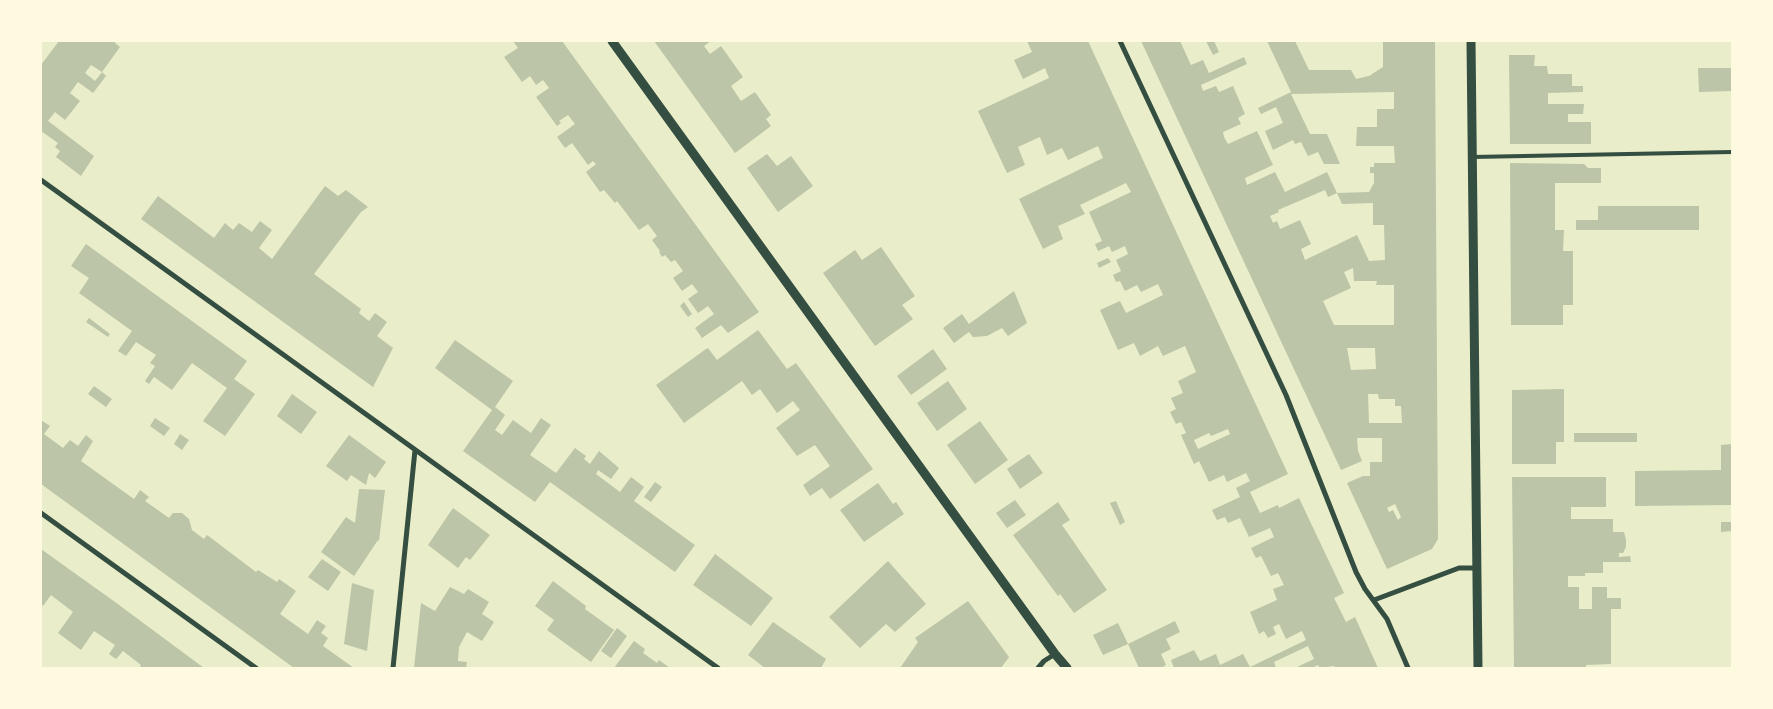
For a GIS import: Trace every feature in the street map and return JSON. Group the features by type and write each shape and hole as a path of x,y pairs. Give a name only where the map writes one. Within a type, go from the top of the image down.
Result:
{"street":[{"path":"612,41 1067,668"},
{"path":"1120,41 1286,395 1356,572 1365,589 1386,619 1408,668"},
{"path":"1471,41 1478,668"},
{"path":"41,180 718,668"},
{"path":"393,668 415,450"},
{"path":"41,513 256,668"},
{"path":"1374,600 1459,568 1478,568"},
{"path":"1038,668 1044,661 1055,654"}],"lane":[{"path":"1472,157 1732,152"}],"building":[{"path":"59,41 113,41 120,47 102,72 106,76 93,93 78,82 70,93 80,101 65,120 55,112 48,121 94,156 81,176 56,157 60,151 55,147 58,143 41,131 41,65","holes":["91,65 102,72 95,81 85,73"]},
{"path":"513,41 562,41 759,312 728,333 721,325 702,338 695,328 714,314 708,306 698,313 688,299 698,292 692,284 682,291 673,278 683,271 675,260 671,262 665,255 662,257 652,240 657,236 648,224 639,230 617,201 615,203 604,190 600,192 586,172 596,164 593,161 588,165 572,143 565,148 557,137 575,124 568,115 559,121 561,123 557,126 536,97 549,88 543,80 536,85 530,76 522,82 504,57 518,48"},
{"path":"654,41 711,41 704,46 710,54 721,46 743,77 731,86 741,101 755,92 771,115 766,119 771,126 735,153"},
{"path":"1027,41 1088,41 1288,474 1250,492 1260,513 1278,505 1279,508 1299,498 1344,593 1334,598 1346,622 1355,617 1378,668 1335,668 1334,666 1320,668 1318,665 1312,668 1295,668 1314,659 1308,646 1274,662 1276,668 1174,668 1171,660 1194,650 1200,661 1216,654 1220,665 1243,654 1250,667 1306,640 1302,631 1286,639 1279,624 1273,627 1276,634 1268,638 1264,631 1259,634 1250,612 1277,600 1273,589 1284,585 1278,573 1271,576 1261,556 1256,558 1251,548 1274,537 1270,528 1249,537 1240,518 1228,523 1225,517 1217,520 1212,510 1240,497 1236,488 1250,481 1246,473 1227,482 1224,475 1209,482 1199,461 1194,464 1181,435 1186,433 1181,422 1176,424 1170,412 1176,409 1171,398 1183,393 1178,381 1196,372 1185,346 1163,356 1158,346 1140,356 1134,343 1118,350 1100,310 1120,301 1126,313 1163,295 1158,284 1141,292 1137,285 1125,291 1120,281 1116,282 1113,275 1121,271 1116,260 1128,254 1125,246 1112,252 1109,246 1098,251 1095,244 1102,241 1089,212 1131,192 1126,183 1080,205 1085,214 1058,226 1063,239 1043,249 1019,199 1103,158 1098,146 1068,160 1062,148 1047,155 1040,137 1018,147 1025,165 1007,173 978,111 1049,78 1045,68 1023,79 1014,60 1032,52","holes":["1228,429 1230,434 1198,449 1194,440 1209,433 1211,436"]},
{"path":"1141,41 1180,41 1191,65 1203,60 1209,73 1244,57 1247,64 1201,85 1203,91 1216,86 1219,92 1233,86 1245,114 1238,118 1241,124 1223,132 1224,137 1228,144 1257,131 1273,165 1245,178 1247,185 1275,172 1285,192 1327,172 1337,193 1369,192 1374,183 1374,173 1370,173 1370,167 1374,167 1374,163 1395,163 1394,146 1356,146 1357,127 1377,127 1377,109 1394,109 1394,92 1291,94 1310,134 1327,134 1340,164 1324,164 1318,152 1308,156 1301,142 1295,144 1293,140 1273,150 1265,131 1283,123 1276,107 1261,114 1258,108 1291,92 1267,41 1295,41 1309,70 1351,70 1356,79 1369,76 1383,67 1383,41 1435,41 1438,539 1432,549 1387,569 1347,483 1363,476 1370,476 1370,462 1382,462 1382,438 1357,438 1358,451 1362,461 1341,470","holes":["1325,190 1328,197 1337,193 1342,204 1373,203 1373,225 1384,225 1385,260 1369,261 1357,235 1305,260 1301,249 1311,244 1300,220 1280,229 1277,221 1273,223 1270,216 1279,212 1278,210","1353,268 1354,281 1377,281 1376,285 1394,285 1394,325 1334,325 1323,301 1351,288 1344,272","1347,348 1375,348 1376,369 1351,370","1368,394 1378,394 1379,399 1395,399 1395,406 1401,406 1402,423 1369,423","1395,504 1401,517 1398,520 1393,510 1389,512 1387,508"]},
{"path":"1206,41 1214,41 1219,52 1213,55"},
{"path":"1509,55 1535,55 1534,66 1547,66 1548,74 1572,74 1572,86 1583,86 1583,92 1548,93 1548,104 1584,104 1583,114 1568,114 1568,122 1591,122 1591,144 1510,144"},
{"path":"1698,68 1732,68 1732,91 1699,92"},
{"path":"767,154 777,166 791,156 813,186 778,212 747,168"},
{"path":"1510,163 1584,164 1588,168 1601,168 1601,183 1555,183 1555,230 1564,230 1563,251 1573,251 1573,305 1563,305 1563,325 1511,325"},
{"path":"325,186 338,196 346,190 368,207 361,212 314,274 361,309 359,313 369,321 375,313 387,322 377,336 393,348 373,387 141,219 158,196 214,238 225,223 233,230 239,223 252,232 260,221 272,230 259,248 272,259"},
{"path":"1598,206 1699,206 1699,230 1576,230 1576,220 1598,220"},
{"path":"86,244 247,361 234,379 255,394 225,436 203,421 227,388 192,363 172,390 154,377 149,384 145,381 155,366 150,363 156,355 136,342 126,356 118,351 132,331 79,293 89,278 71,266"},
{"path":"881,247 915,296 902,305 913,319 875,346 823,273 855,250 862,260"},
{"path":"1108,258 1111,262 1099,268 1097,263"},
{"path":"1014,291 1027,323 1008,336 1002,328 987,336 973,337 969,332 954,343 943,328 962,314 969,324"},
{"path":"684,302 692,314 688,317 680,306"},
{"path":"89,318 110,334 108,337 86,322"},
{"path":"758,330 787,369 796,363 873,469 830,499 822,488 810,496 803,485 830,466 815,445 797,456 776,428 800,410 793,401 777,413 760,389 752,395 742,381 684,423 656,385 706,349 708,348 717,360"},
{"path":"455,340 513,381 495,407 505,415 495,430 502,435 513,420 531,433 541,418 551,425 530,455 556,473 575,448 586,456 584,459 590,464 599,451 619,468 611,479 598,470 596,474 620,492 631,477 644,487 634,501 695,545 675,572 550,482 535,502 463,451 492,410 435,368"},
{"path":"933,349 947,369 911,395 897,376"},
{"path":"948,381 967,409 937,431 917,403"},
{"path":"94,386 112,399 106,407 88,394"},
{"path":"1564,389 1564,442 1556,442 1556,464 1512,464 1512,390"},
{"path":"292,394 317,412 301,434 277,416"},
{"path":"155,418 170,428 164,436 150,426"},
{"path":"41,420 50,426 44,434 63,448 70,440 78,446 86,435 93,441 81,461 134,499 140,490 149,497 145,501 169,518 173,513 182,513 189,519 192,530 204,539 207,535 256,572 258,570 277,582 279,579 296,591 280,614 308,634 317,620 326,626 321,633 328,638 323,646 354,668 294,668 41,484"},
{"path":"980,421 1008,460 975,484 947,445"},
{"path":"1574,433 1637,433 1637,442 1574,442"},
{"path":"180,434 189,440 182,450 174,444"},
{"path":"349,435 386,462 375,478 369,473 366,485 351,475 347,481 326,466"},
{"path":"1732,444 1732,505 1635,506 1635,471 1721,470 1721,445"},
{"path":"1029,454 1043,473 1020,489 1007,469"},
{"path":"1512,477 1606,477 1606,507 1571,507 1571,519 1613,519 1613,532 1624,532 1626,540 1626,547 1623,553 1619,553 1619,557 1630,556 1631,562 1603,562 1603,573 1585,573 1585,576 1568,576 1568,587 1579,587 1579,609 1592,609 1592,587 1607,587 1607,598 1621,598 1621,609 1611,609 1611,664 1586,665 1586,668 1514,668"},
{"path":"655,482 662,487 651,502 644,497"},
{"path":"878,483 893,504 896,502 904,514 864,542 840,510"},
{"path":"359,489 385,490 379,541 354,576 321,552 346,517 355,523"},
{"path":"1015,500 1026,515 1007,528 996,513"},
{"path":"1116,501 1125,522 1120,525 1110,503"},
{"path":"1058,502 1070,520 1062,525 1107,590 1074,613 1060,594 1058,596 1013,535"},
{"path":"453,508 490,535 470,560 466,557 458,568 428,545"},
{"path":"1721,522 1732,522 1732,531 1721,532"},
{"path":"41,549 204,668 142,668 141,665 123,651 116,659 109,654 115,645 94,631 81,650 58,633 73,612 51,595 43,606 41,604"},
{"path":"715,554 773,598 751,626 693,585"},
{"path":"322,559 341,572 328,591 308,577"},
{"path":"888,561 926,604 895,632 886,624 860,648 829,617"},
{"path":"553,581 586,606 585,609 614,630 591,662 547,630 554,620 535,606"},
{"path":"352,583 374,590 367,651 344,644"},
{"path":"450,587 464,594 468,589 489,602 482,614 494,622 482,641 467,632 459,647 458,661 467,662 466,668 414,668 421,603 435,611"},
{"path":"968,601 1009,657 1001,668 900,668 918,642 915,638"},
{"path":"1175,621 1180,632 1166,639 1171,649 1161,654 1166,665 1161,668 1139,668 1128,644"},
{"path":"773,622 826,659 821,668 765,668 748,655"},
{"path":"1118,623 1128,644 1103,655 1093,635"},
{"path":"617,628 627,636 611,658 601,651"},
{"path":"634,641 645,649 643,653 657,663 659,660 670,668 614,668"}]}
